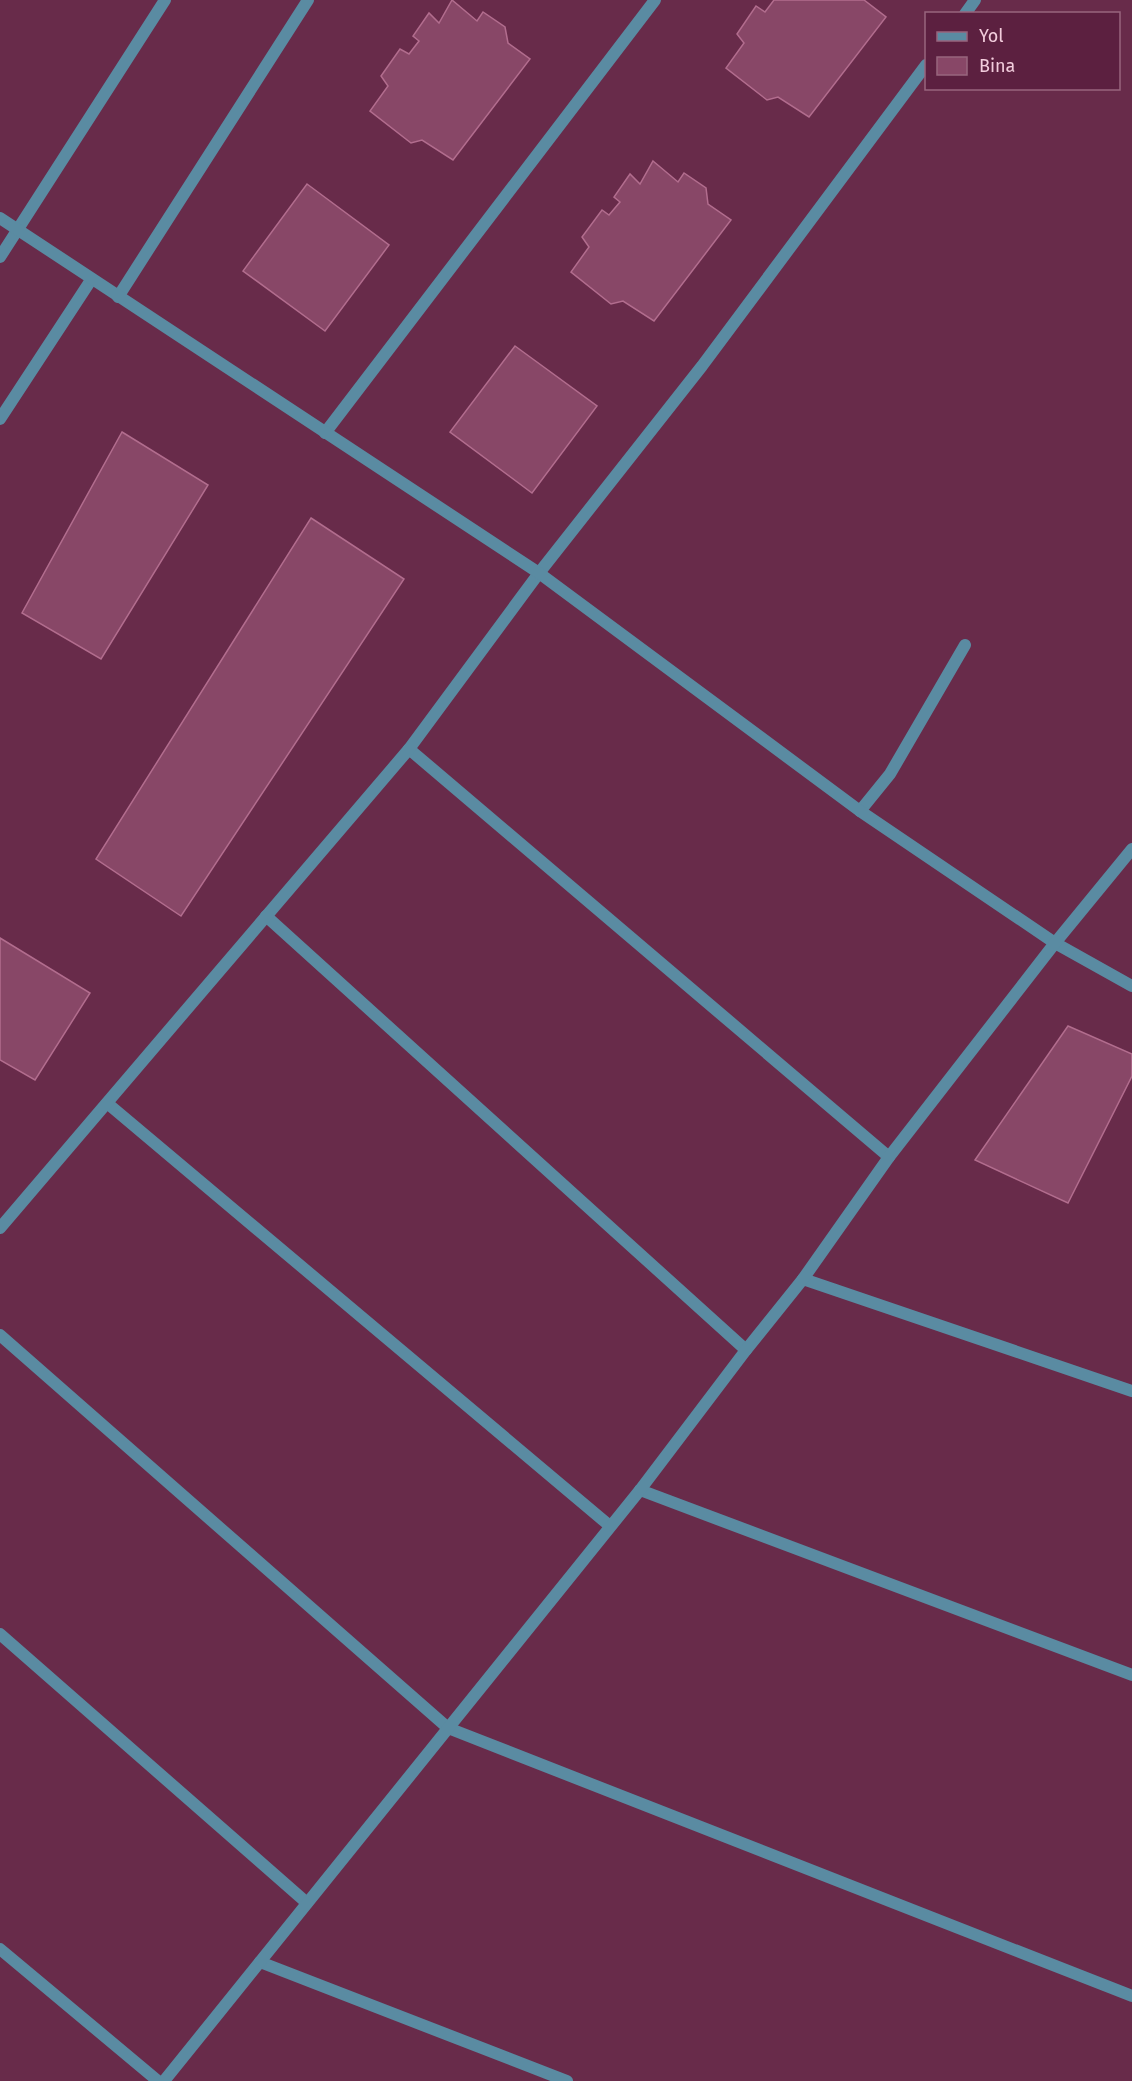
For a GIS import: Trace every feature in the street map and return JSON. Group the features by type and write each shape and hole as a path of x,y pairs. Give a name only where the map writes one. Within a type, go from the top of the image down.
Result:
{"street":[{"path":"0,257 165,0"},
{"path":"118,297 308,0"},
{"path":"325,433 655,0"},
{"path":"0,1228 409,749 539,573 702,366 925,68"},
{"path":"0,218 539,573 860,811 1055,943 1132,986"},
{"path":"0,419 91,279"},
{"path":"860,811 890,774 965,645"},
{"path":"409,749 889,1157"},
{"path":"164,2081 640,1490 803,1279 889,1157 1055,943 1132,849"},
{"path":"266,916 746,1350"},
{"path":"107,1103 610,1526"},
{"path":"803,1279 1132,1391"},
{"path":"0,1335 448,1728 1132,1996"},
{"path":"640,1490 1132,1675"},
{"path":"0,1634 307,1903"},
{"path":"0,1949 158,2081"},
{"path":"260,1962 567,2081"}],"building":[{"path":"452,0 477,21 483,12 505,27 508,43 530,59 453,160 422,140 411,143 370,111 388,86 381,76 400,49 409,54 419,41 413,36 429,13 439,23"},
{"path":"774,0 864,0 886,17 809,117 778,97 767,100 726,68 744,43 737,34 756,6 765,12"},
{"path":"653,161 678,182 684,173 706,188 708,204 731,220 654,321 623,301 611,304 571,272 589,247 582,237 602,210 609,215 620,202 614,197 630,174 640,184"},
{"path":"307,184 389,245 325,331 243,271"},
{"path":"515,346 597,406 532,493 450,432"},
{"path":"122,432 208,485 101,659 22,613"},
{"path":"311,518 404,579 181,916 96,859"},
{"path":"0,938 90,993 35,1080 0,1060"},
{"path":"1068,1026 1132,1054 1132,1076 1068,1203 975,1160"}]}
